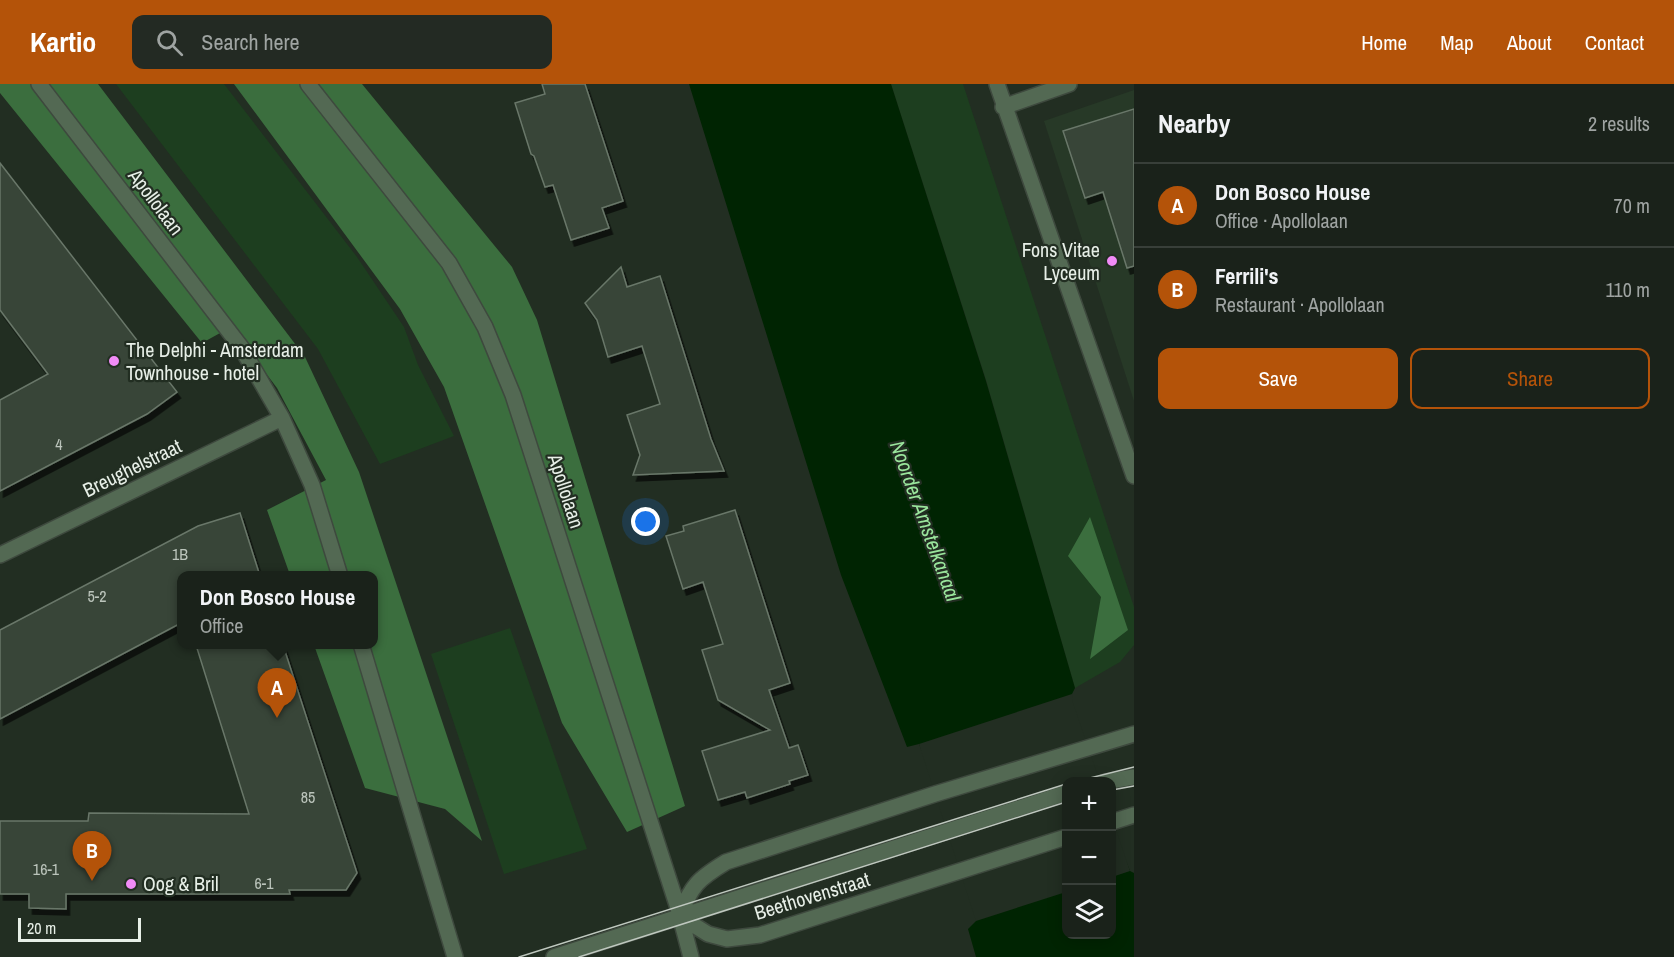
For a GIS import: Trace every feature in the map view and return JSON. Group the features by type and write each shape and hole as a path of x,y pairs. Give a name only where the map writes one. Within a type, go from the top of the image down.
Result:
{"street":[{"name":"Apollolaan","path":"39,84 241,347 282,418 312,485 338,571"},
{"name":"Apollolaan","path":"308,84 449,263 485,327 513,395 680,916 691,957"},
{"path":"997,84 1134,476"},
{"path":"1004,107 1069,84"},
{"name":"Breughelstraat","path":"0,555 282,418"},
{"path":"362,649 455,957"},
{"path":"680,916 692,888 702,877 726,862 935,794 1134,734"},
{"path":"1116,780 1134,777"},
{"name":"Beethovenstraat","path":"555,957 1062,794"},
{"path":"1116,820 1134,815"},
{"name":"Beethovenstraat","path":"680,916 708,934 727,939 760,935 1062,838"}],"shaded area":[{"path":"0,84 98,84 305,357 359,472 482,841 445,809 365,788 315,649 378,649 378,571 289,571 267,510 326,480 277,388 231,327 202,343 0,93"},
{"path":"116,84 224,84 357,257 404,327 418,365 454,436 380,464 318,349"},
{"path":"234,84 362,84 512,267 537,320 685,806 627,832 562,723 444,387 400,309"},
{"path":"891,84 963,84 1134,607 1134,645 1120,662 1075,688 986,380"},
{"name":"Fons Vitae Lyceum","path":"1134,90 1134,401 1044,121"},
{"path":"1090,517 1128,630 1090,659 1101,597 1068,556"},
{"path":"510,628 587,849 504,874 431,654"}],"water":[{"name":"Noorder Amstelkanaal","path":"689,84 891,84 986,381 1075,688 1072,694 1066,777 1062,777 1062,939 1116,939 1116,836 1130,871 1134,873 1134,957 976,957 968,929 977,917 935,782 919,744 907,747 841,575"}],"pier":[{"path":"1072,694 1098,777 1062,777 1062,893 976,921 919,744"},
{"path":"1116,830 1130,871 1116,876"}],"building":[{"path":"542,84 585,84 623,201 602,208 609,228 571,240 553,185 545,187 534,156 531,154 515,103 545,94"},
{"path":"1134,109 1134,266 1127,268 1103,192 1085,198 1063,131"},
{"path":"0,163 177,392 147,414 0,491 0,400 48,374 0,310"},
{"path":"621,267 627,287 660,276 711,439 724,471 633,475 640,455 627,415 660,404 642,346 608,357 597,320 585,303"},
{"path":"735,510 790,683 769,690 789,748 798,745 808,775 789,781 790,784 747,798 745,792 718,800 702,751 770,730 718,700 702,650 723,644 703,582 683,589 666,536 684,531 683,526"},
{"path":"240,513 258,571 177,571 177,625 0,719 0,630 198,526"},
{"path":"197,649 284,649 357,873 346,890 289,890 290,894 66,894 66,909 29,908 29,894 0,894 0,821 88,821 89,813 249,814"}],"tram line":[{"path":"1094,777 1134,767"},
{"path":"519,957 1062,785"},
{"path":"1116,789 1134,786"},
{"path":"579,957 1062,803"}],"place":[{"name":"Fons Vitae Lyceum","path":"1112,261"},
{"name":"The Delphi - Amsterdam Townhouse - hotel","path":"114,361"},
{"name":"Don Bosco House","path":"277,718"},
{"name":"Ferrili's","path":"92,881"},
{"name":"Oog & Bril","path":"131,884"}]}
